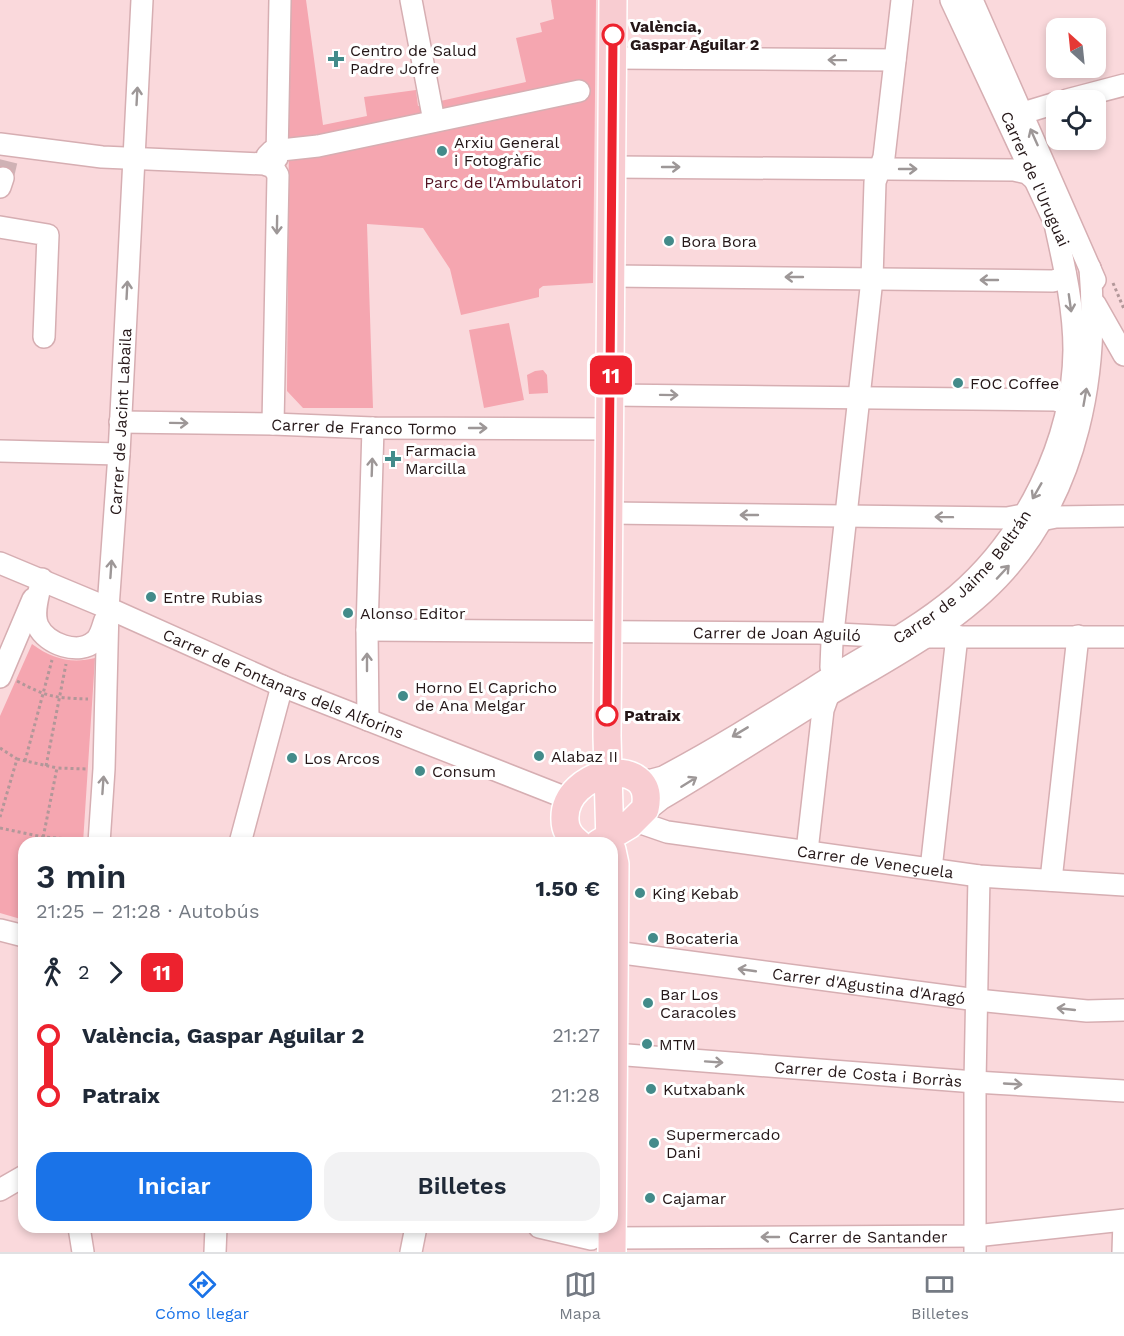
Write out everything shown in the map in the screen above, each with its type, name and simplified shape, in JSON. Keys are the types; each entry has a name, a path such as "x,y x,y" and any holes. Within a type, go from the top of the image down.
{"main road":[{"path":"603,837 609,774 607,749 613,0"},
{"path":"594,837 569,834 565,825 569,799 590,780 609,774 625,774 636,778 647,795 645,809 604,837"}],"street":[{"name":"Carrer de Jacint Labaila","path":"92,837 104,769 108,608 119,454 142,0"},
{"path":"273,424 278,175 273,160 280,0"},
{"path":"411,0 434,122"},
{"path":"838,673 834,671 830,663 872,279 875,182 884,157 902,0"},
{"name":"Carrer de l'Uruguai","path":"951,0 1064,240 1076,274 1124,357"},
{"name":"Carrer de l'Uruguai","path":"972,0 1124,350"},
{"path":"613,58 895,60"},
{"path":"1106,90 1124,86"},
{"path":"4,163 102,157 273,160 318,146 579,91"},
{"path":"1023,113 1046,107"},
{"path":"612,167 1014,170 1027,173 1034,179"},
{"name":"Carrer de Jaime Beltrán","path":"604,837 661,799 927,637 973,601 1005,571 1032,518 1042,482 1053,455 1072,380 1074,350 1072,318 1055,224"},
{"path":"0,227 48,236 44,337"},
{"name":"Carrer de Jaime Beltrán","path":"636,778 648,781 663,777 938,611 970,583 1032,518 1060,482 1075,443 1085,401 1093,334 1090,268"},
{"path":"611,276 1053,281 1063,278 1065,273"},
{"path":"1090,364 1095,357 1102,354 1114,353 1124,357"},
{"path":"610,395 1055,400 1067,406"},
{"name":"Carrer de Franco Tormo","path":"120,422 373,428 610,429"},
{"path":"368,720 367,630 373,428"},
{"path":"0,451 119,454"},
{"path":"610,513 1007,518 1124,516"},
{"name":"Carrer de Fontanars dels Alforins","path":"0,563 108,608 282,687 569,799"},
{"path":"42,579 37,609 38,627 50,640 59,644 81,648 95,642 100,635 108,608"},
{"path":"11,678 42,579"},
{"name":"Carrer de Joan Aguiló","path":"367,630 833,633 898,637 1124,637"},
{"path":"931,869 957,636"},
{"path":"1051,880 1078,636"},
{"path":"242,837 282,687"},
{"path":"807,851 823,710 828,696"},
{"name":"Carrer de Veneçuela","path":"605,837 638,822 667,832 979,876 1124,885"},
{"path":"975,1244 979,876"},
{"path":"0,930 18,934"},
{"name":"Carrer d'Agustina d'Aragó","path":"618,952 977,1000 1088,1011 1124,1010"},
{"name":"Carrer de Costa i Borràs","path":"618,1054 1124,1091"},
{"path":"0,1191 18,1180"},
{"path":"1123,1252 1124,1220"},
{"name":"Carrer de Santander","path":"564,1233 605,1243 975,1244 1124,1220"},
{"path":"80,1233 83,1252"},
{"path":"215,1252 216,1233"},
{"path":"411,1252 415,1233"}],"path":[{"path":"25,761 54,656"},
{"path":"46,766 67,659"},
{"path":"11,678 43,695 59,699 92,700"},
{"path":"0,748 17,759 25,761 57,768 91,770"},
{"path":"0,817 17,759"},
{"path":"0,828 43,837 57,768"}],"green space":[{"name":"Parc de l'Ambulatori","path":"288,0 306,0 323,125 367,116 364,97 416,90 418,106 526,82 516,38 542,32 540,23 554,19 551,0 596,0 593,283 543,286 539,289 539,297 461,315 450,269 423,228 367,224 373,408 303,408 287,391"},
{"path":"509,323 524,400 484,408 469,330"},
{"path":"543,370 547,375 548,393 529,394 527,375"},
{"path":"32,644 62,659 95,658 83,837 18,837 18,918 0,913 0,716"}],"tunnel":[{"path":"3,178 7,161"}],"bus line":[{"name":"11","path":"607,715 613,35"}],"place":[{"name":"València, Gaspar Aguilar 2","path":"613,35"},
{"name":"Centro de Salud Padre Jofre","path":"336,59"},
{"name":"Arxiu General i Fotogràfic","path":"442,151"},
{"name":"Bora Bora","path":"669,241"},
{"name":"FOC Coffee","path":"958,383"},
{"name":"Farmacia Marcilla","path":"393,459"},
{"name":"Entre Rubias","path":"151,597"},
{"name":"Alonso Editor","path":"348,613"},
{"name":"Horno El Capricho de Ana Melgar","path":"403,696"},
{"name":"Patraix","path":"607,715"},
{"name":"Alabaz II","path":"539,756"},
{"name":"Los Arcos","path":"292,758"},
{"name":"Consum","path":"420,771"},
{"name":"King Kebab","path":"640,893"},
{"name":"Bocateria","path":"653,938"},
{"name":"Bar Los Caracoles","path":"648,1003"},
{"name":"MTM","path":"647,1044"},
{"name":"Kutxabank","path":"651,1089"},
{"name":"Supermercado Dani","path":"654,1143"},
{"name":"Cajamar","path":"650,1198"}]}
